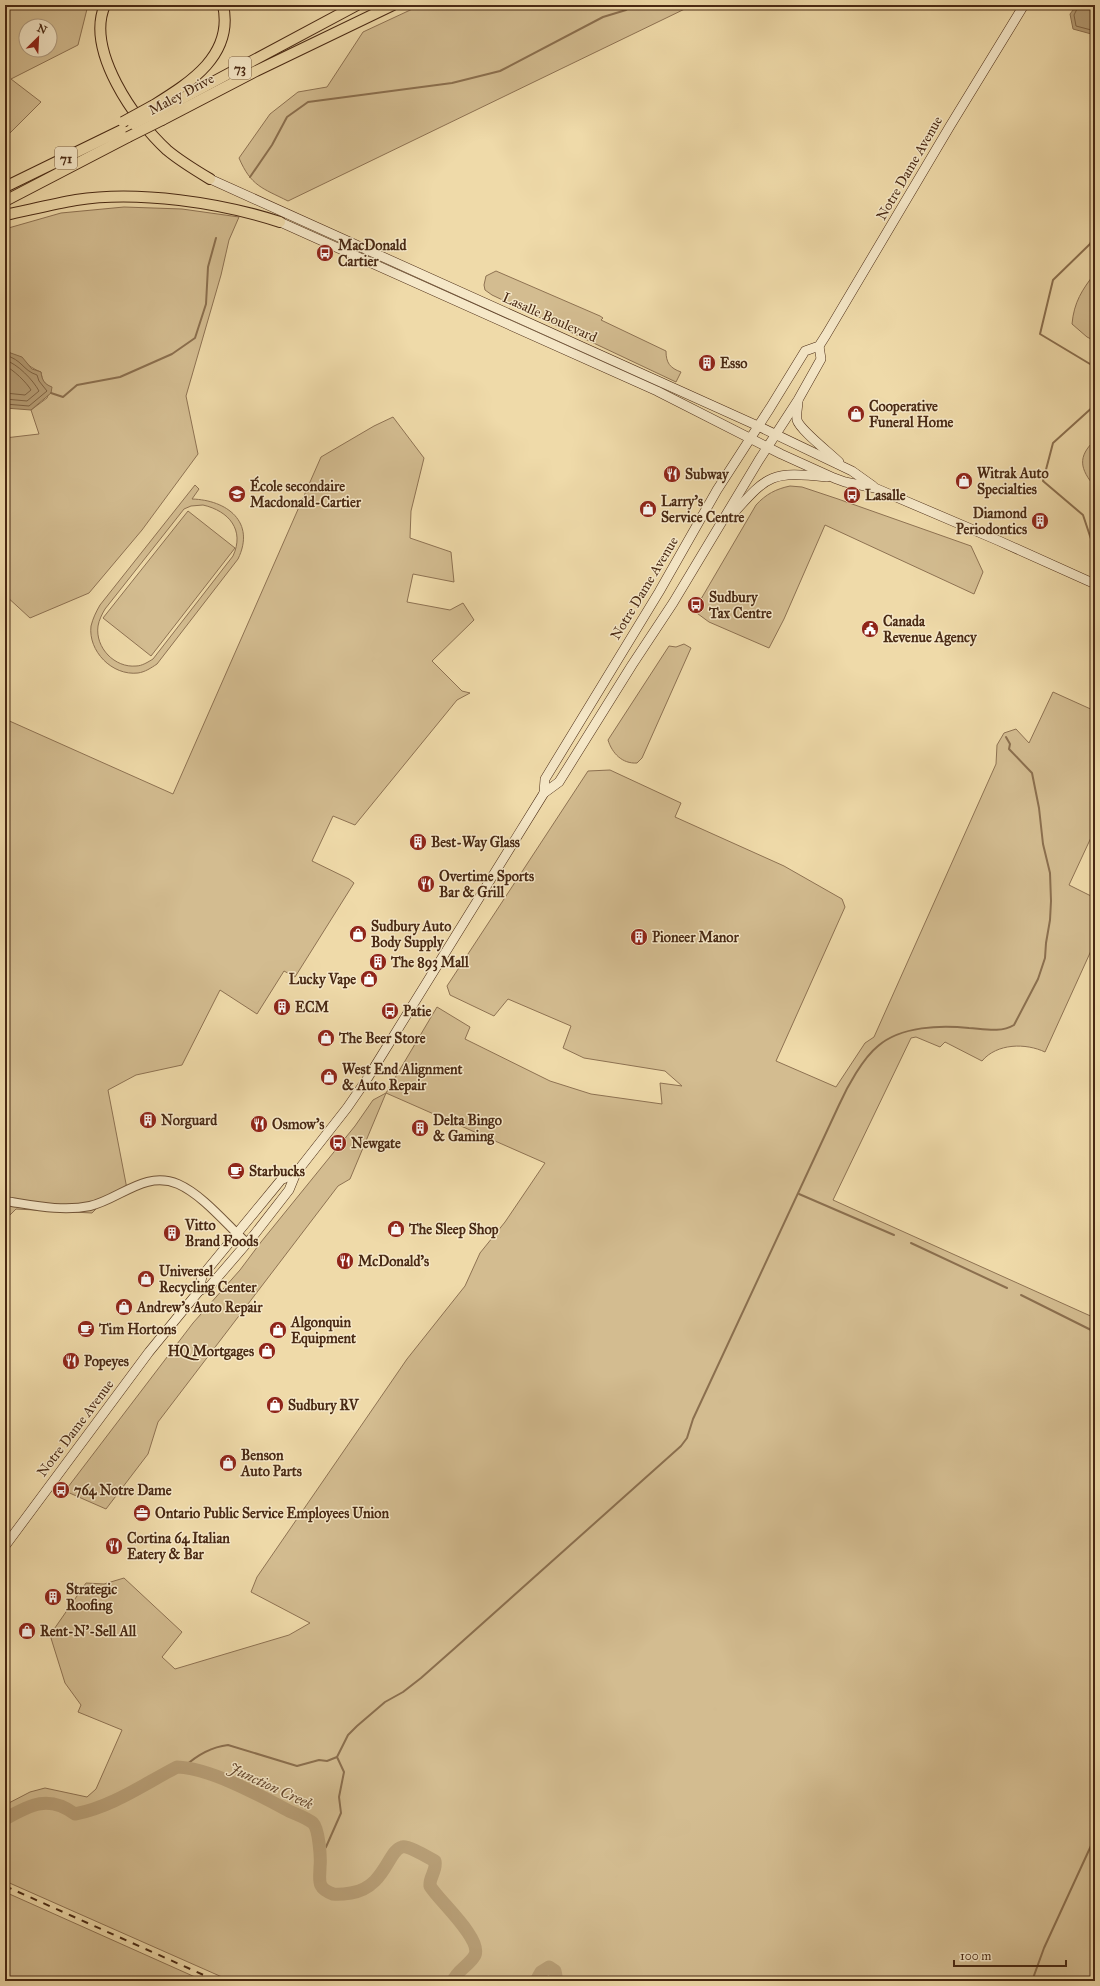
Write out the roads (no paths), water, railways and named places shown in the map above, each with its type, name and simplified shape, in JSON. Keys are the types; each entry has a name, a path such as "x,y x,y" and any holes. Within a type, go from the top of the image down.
{"highway":[{"path":"105,5 100,24 101,39 114,77 126,100 143,125 168,150 188,166 210,179"},
{"path":"126,129 157,112 191,81 212,59 222,36 225,21 223,5"},
{"name":"Maley Drive","path":"5,201 126,129 357,5"},
{"name":"Maley Drive","path":"157,112 256,71 393,5"},
{"name":"Maley Drive","path":"5,187 126,129"},
{"path":"5,215 77,200 114,197 180,200 257,214 280,222"}],"main road":[{"name":"Notre Dame Avenue","path":"198,1291 210,1286 247,1243 289,1190 296,1173 347,1108 367,1079 544,793 559,782 716,533 767,447 798,400 821,360 819,346 1024,5"},
{"name":"Lasalle Boulevard","path":"210,179 758,426 844,467 875,488 1095,584"},
{"name":"Lasalle Boulevard","path":"280,222 657,391 751,437 767,447 834,478 845,482 875,488"},
{"name":"Notre Dame Avenue","path":"544,793 545,779 659,592 716,490 805,351 819,346"},
{"path":"798,400 797,420 804,432 821,445 844,467"},
{"path":"716,533 760,485 774,476 792,474 834,478"},
{"name":"Notre Dame Avenue","path":"5,1546 149,1352 198,1291 202,1276 281,1180 296,1173"}],"street":[{"path":"5,1201 55,1207 91,1206 141,1183 163,1180 179,1184 194,1194 247,1243"}],"water":[{"path":"1077,5 1095,5 1095,35 1073,29 1070,14"},
{"path":"5,351 22,357 32,369 41,372 44,381 47,385 52,387 51,393 31,410 5,408"}],"waterway":[{"path":"250,177 272,145 287,117 308,102 452,83 500,71 603,17 626,10 633,5"},
{"path":"723,5 725,7 746,5"},
{"path":"1095,234 1090,244 1053,280 1040,334 1090,364 1095,363"},
{"path":"51,393 63,397 77,385 120,377 172,354 195,338 206,304 208,267 216,238"},
{"path":"1095,405 1053,443 1043,481 1083,515 1095,551"},
{"path":"319,1855 326,1847 341,1813 339,1797 344,1772 337,1757 348,1735 385,1702 403,1692 421,1678 681,1446 687,1438 693,1419 842,1098 856,1073 872,1051 887,1039 898,1034 922,1028 958,1027 998,1030 1014,1025 1038,979 1045,958 1051,901 1050,873 1043,844 1039,808 1032,773 1009,749 1010,744 1006,737"},
{"path":"799,1194 894,1235"},
{"path":"911,1243 1007,1288"},
{"path":"1021,1295 1095,1332"},
{"path":"184,1767 204,1753 228,1745 297,1766 319,1760 327,1761 337,1757"},
{"name":"Junction Creek","path":"5,1819 23,1809 48,1803 66,1808 75,1814 89,1811 115,1801 177,1767 204,1772 219,1777 249,1790 313,1823 317,1831 319,1844 320,1883 324,1889 333,1894 351,1893 362,1890 371,1884 378,1877 397,1850 402,1847 413,1850 435,1861 435,1868 430,1886 466,1929 475,1948 475,1955 473,1959 457,1974 453,1981"},
{"path":"1032,1981 1044,1948 1095,1837"},
{"name":"Junction Creek","path":"536,1981 541,1972 549,1967 555,1971 557,1981"}],"railway":[{"path":"5,1886 217,1981"}],"place":[{"name":"MacDonald Cartier","path":"325,253"},
{"name":"Esso","path":"707,363"},
{"name":"Cooperative Funeral Home","path":"856,414"},
{"name":"Subway","path":"672,474"},
{"name":"Witrak Auto Specialties","path":"964,481"},
{"name":"École secondaire Macdonald-Cartier","path":"237,494"},
{"name":"Lasalle","path":"852,495"},
{"name":"Larry's Service Centre","path":"648,509"},
{"name":"Diamond Periodontics","path":"1040,521"},
{"name":"Sudbury Tax Centre","path":"696,605"},
{"name":"Canada Revenue Agency","path":"870,629"},
{"name":"Best-Way Glass","path":"418,842"},
{"name":"Overtime Sports Bar & Grill","path":"426,884"},
{"name":"Sudbury Auto Body Supply","path":"358,934"},
{"name":"Pioneer Manor","path":"639,937"},
{"name":"The 893 Mall","path":"378,962"},
{"name":"Lucky Vape","path":"369,979"},
{"name":"ECM","path":"282,1007"},
{"name":"Patie","path":"390,1011"},
{"name":"The Beer Store","path":"326,1038"},
{"name":"West End Alignment & Auto Repair","path":"329,1077"},
{"name":"Norguard","path":"148,1120"},
{"name":"Osmow's","path":"259,1124"},
{"name":"Delta Bingo & Gaming","path":"420,1128"},
{"name":"Newgate","path":"338,1143"},
{"name":"Starbucks","path":"236,1171"},
{"name":"The Sleep Shop","path":"396,1229"},
{"name":"Vitto Brand Foods","path":"172,1233"},
{"name":"McDonald's","path":"345,1261"},
{"name":"Universel Recycling Center","path":"146,1279"},
{"name":"Andrew's Auto Repair","path":"124,1307"},
{"name":"Tim Hortons","path":"86,1329"},
{"name":"Algonquin Equipment","path":"278,1330"},
{"name":"HQ Mortgages","path":"267,1351"},
{"name":"Popeyes","path":"71,1361"},
{"name":"Sudbury RV","path":"275,1405"},
{"name":"Benson Auto Parts","path":"228,1463"},
{"name":"764 Notre Dame","path":"61,1490"},
{"name":"Ontario Public Service Employees Union","path":"142,1513"},
{"name":"Cortina 64 Italian Eatery & Bar","path":"114,1546"},
{"name":"Strategic Roofing","path":"53,1597"},
{"name":"Rent-N'-Sell All","path":"27,1631"}]}
